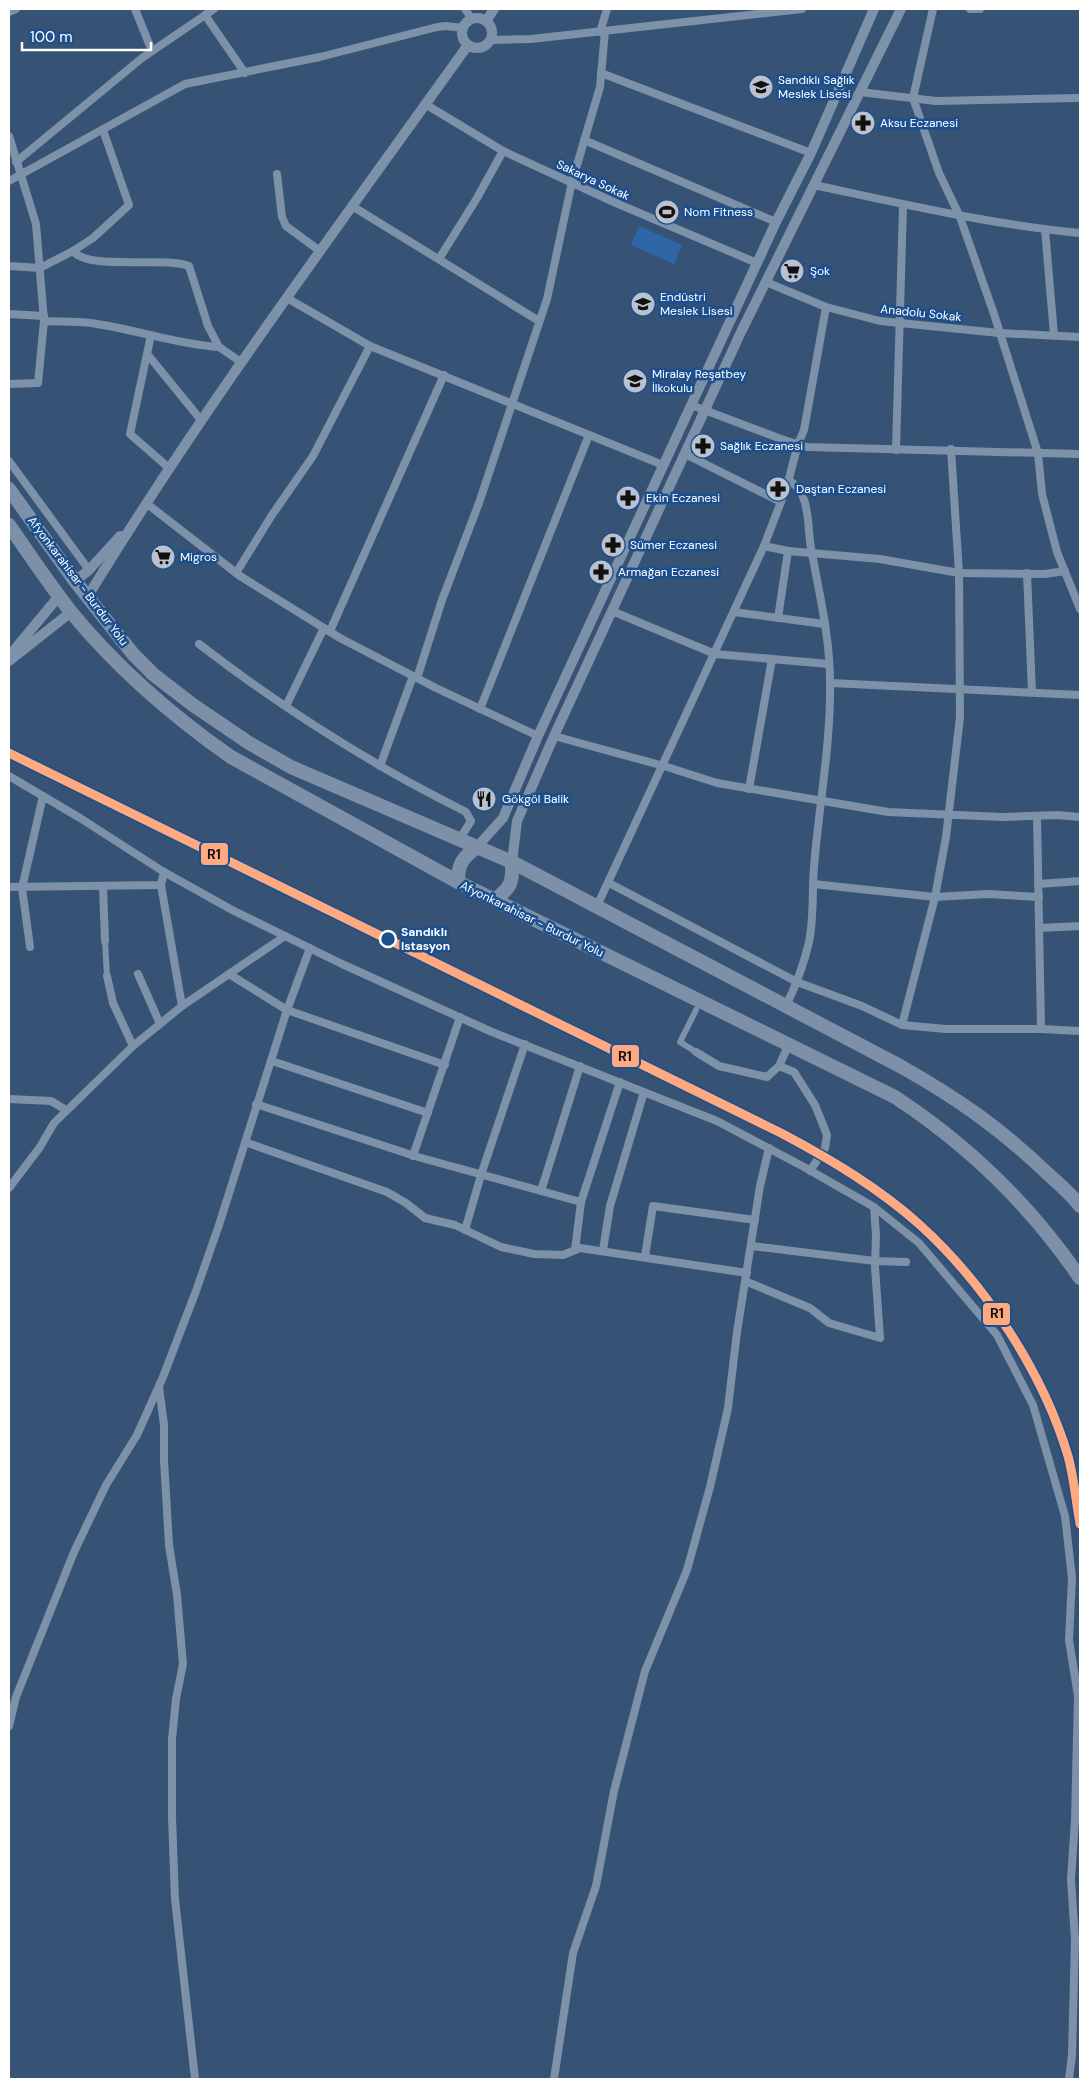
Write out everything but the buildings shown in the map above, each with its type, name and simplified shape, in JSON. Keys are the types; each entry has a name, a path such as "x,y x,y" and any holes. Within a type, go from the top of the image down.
{"highway":[{"name":"Afyonkarahisar - Burdur Yolu","path":"9,489 75,581 123,642 154,675 227,729 291,767 512,862 944,1090 985,1118 1019,1146 1080,1206"},
{"name":"Afyonkarahisar - Burdur Yolu","path":"9,526 71,612 98,642 147,692 230,757 458,882 788,1046 874,1086 919,1113 946,1133 1009,1190 1054,1241 1080,1278"},
{"path":"59,596 75,581"},
{"path":"71,612 88,596"},
{"path":"458,882 458,867 464,856 476,848"},
{"path":"495,900 507,891 513,880 512,862"}],"street":[{"path":"9,12 16,9"},
{"path":"135,9 152,51"},
{"path":"16,162 152,51 214,9"},
{"path":"465,9 472,19 486,21"},
{"path":"486,21 494,9"},
{"path":"380,766 415,677 478,503 547,299 572,182 600,87 603,32 607,9"},
{"path":"490,40 531,39 603,32 732,13 802,9"},
{"path":"476,848 503,818 538,736 691,405 776,222 811,153 874,9"},
{"path":"512,862 518,821 554,736 766,282 900,9"},
{"path":"933,9 913,98 940,173 960,217 999,333 1038,453 1042,494 1057,552 1080,609"},
{"path":"970,9 980,9"},
{"path":"205,15 245,72"},
{"path":"472,19 463,28 463,38 468,45 478,48 487,44 490,40 491,30 486,21"},
{"path":"9,181 185,84 320,57 438,27 463,28"},
{"path":"88,596 136,518 241,362 468,45"},
{"path":"601,73 811,153"},
{"path":"860,92 936,101 1080,98"},
{"name":"Sakarya Sokak","path":"426,104 503,151 701,241 757,263"},
{"path":"9,266 40,268 93,238 129,205 103,130"},
{"path":"9,136 36,224 44,318 41,369 38,383 9,384"},
{"path":"584,140 776,222"},
{"path":"439,259 477,198 503,151"},
{"path":"277,174 282,216 286,226 320,251"},
{"path":"814,185 960,217 1045,230 1080,233"},
{"path":"896,450 904,205"},
{"path":"352,206 539,321"},
{"path":"1045,230 1054,335"},
{"path":"73,251 80,258 189,266 208,326 219,347 241,362"},
{"name":"Anadolu Sokak","path":"766,282 826,307 880,321 999,333 1080,337"},
{"path":"287,298 370,346 664,465"},
{"path":"598,906 764,546 781,502 804,430 826,307"},
{"path":"9,314 90,323 197,345 219,347"},
{"path":"151,335 130,434 169,468"},
{"path":"236,573 272,514 313,456 370,346"},
{"path":"148,355 202,420"},
{"path":"286,706 327,629 444,375"},
{"path":"691,405 807,447 896,450 951,449 1080,454"},
{"path":"480,709 589,435"},
{"path":"902,1025 935,897 949,814 960,717 959,573 951,449"},
{"path":"685,454 781,502"},
{"path":"9,462 88,570"},
{"path":"786,1006 797,982 809,940 822,801 830,683 824,624 803,494 797,484 788,480"},
{"path":"146,503 236,573 327,629 415,677 538,736"},
{"path":"75,581 88,570 136,518"},
{"path":"764,546 812,554 880,559 959,573 1065,571"},
{"path":"778,618 788,551"},
{"path":"1027,573 1032,692"},
{"path":"9,656 59,596"},
{"path":"612,611 715,654 829,664"},
{"path":"9,662 71,612"},
{"path":"734,612 824,624"},
{"path":"199,644 251,684 380,766 466,812 471,821 459,840"},
{"path":"749,789 772,659"},
{"path":"830,683 1080,695"},
{"path":"554,736 664,766 717,783 888,812 1002,817 1080,816"},
{"path":"9,776 164,872 234,911 460,1017 717,1121 810,1170 874,1207 919,1243 997,1335 1032,1405 1065,1516 1072,1578 1070,1640 1078,1696 1075,1820 1071,1879 1076,1940 1072,2055 1069,2079"},
{"path":"30,947 22,888 43,796"},
{"path":"1037,816 1041,1029"},
{"path":"164,872 161,885 182,1006"},
{"path":"1038,884 1080,881"},
{"path":"609,883 797,982 862,1006 902,1025 946,1029 1080,1031"},
{"path":"813,884 935,897 988,894 1038,897"},
{"path":"9,888 161,885"},
{"path":"103,887 107,976 113,1003 133,1046"},
{"path":"1039,928 1080,926"},
{"path":"9,1188 40,1147 54,1123 133,1046 182,1006 285,936"},
{"path":"9,1726 16,1697 74,1552 106,1484 137,1435 196,1291 219,1225 287,1010 310,948"},
{"path":"138,974 160,1024"},
{"path":"229,974 287,1010 445,1065"},
{"path":"696,1010 680,1042 719,1066 767,1078 779,1066 788,1046"},
{"path":"413,1156 460,1017"},
{"path":"465,1230 481,1175 525,1044"},
{"path":"272,1061 428,1112"},
{"path":"541,1191 580,1066"},
{"path":"779,1066 794,1072 815,1105 826,1135 825,1148 810,1170"},
{"path":"575,1250 581,1202 620,1082"},
{"path":"603,1250 610,1206 644,1092"},
{"path":"9,1099 51,1101 66,1110"},
{"path":"256,1104 413,1156 581,1202"},
{"path":"245,1142 387,1192 406,1203 425,1218 456,1225 501,1247 534,1254 563,1255 580,1248 603,1250 698,1266 746,1277 810,1308 829,1323 880,1338 874,1207"},
{"path":"554,2079 573,1953 596,1886 614,1791 645,1671 687,1570 710,1487 728,1408 754,1220 769,1148"},
{"path":"645,1256 653,1206 754,1220"},
{"path":"751,1246 875,1261 906,1262"},
{"path":"159,1385 164,1425 169,1545 178,1595 183,1664 176,1699 172,1739 175,1899 195,2079"}],"shaded area":[{"path":"639,226 682,245 674,264 631,245"}],"transit line":[{"name":"R1","path":"9,753 781,1133 818,1153 871,1186 904,1211 944,1248 989,1302 1009,1331 1027,1362 1057,1424 1068,1456 1080,1524"}],"place":[{"name":"Sandıklı Sağlık Meslek Lisesi","path":"761,87"},
{"name":"Aksu Eczanesi","path":"863,123"},
{"name":"Nom Fitness","path":"667,212"},
{"name":"Şok","path":"792,271"},
{"name":"Endüstri Meslek Lisesi","path":"643,304"},
{"name":"Miralay Reşatbey İlkokulu","path":"635,381"},
{"name":"Sağlık Eczanesi","path":"703,446"},
{"name":"Daştan Eczanesi","path":"778,489"},
{"name":"Ekin Eczanesi","path":"628,498"},
{"name":"Sümer Eczanesi","path":"613,545"},
{"name":"Migros","path":"163,557"},
{"name":"Armağan Eczanesi","path":"601,572"},
{"name":"Gökgöl Balik","path":"484,799"},
{"name":"Sandıklı Istasyon","path":"388,939"}]}
